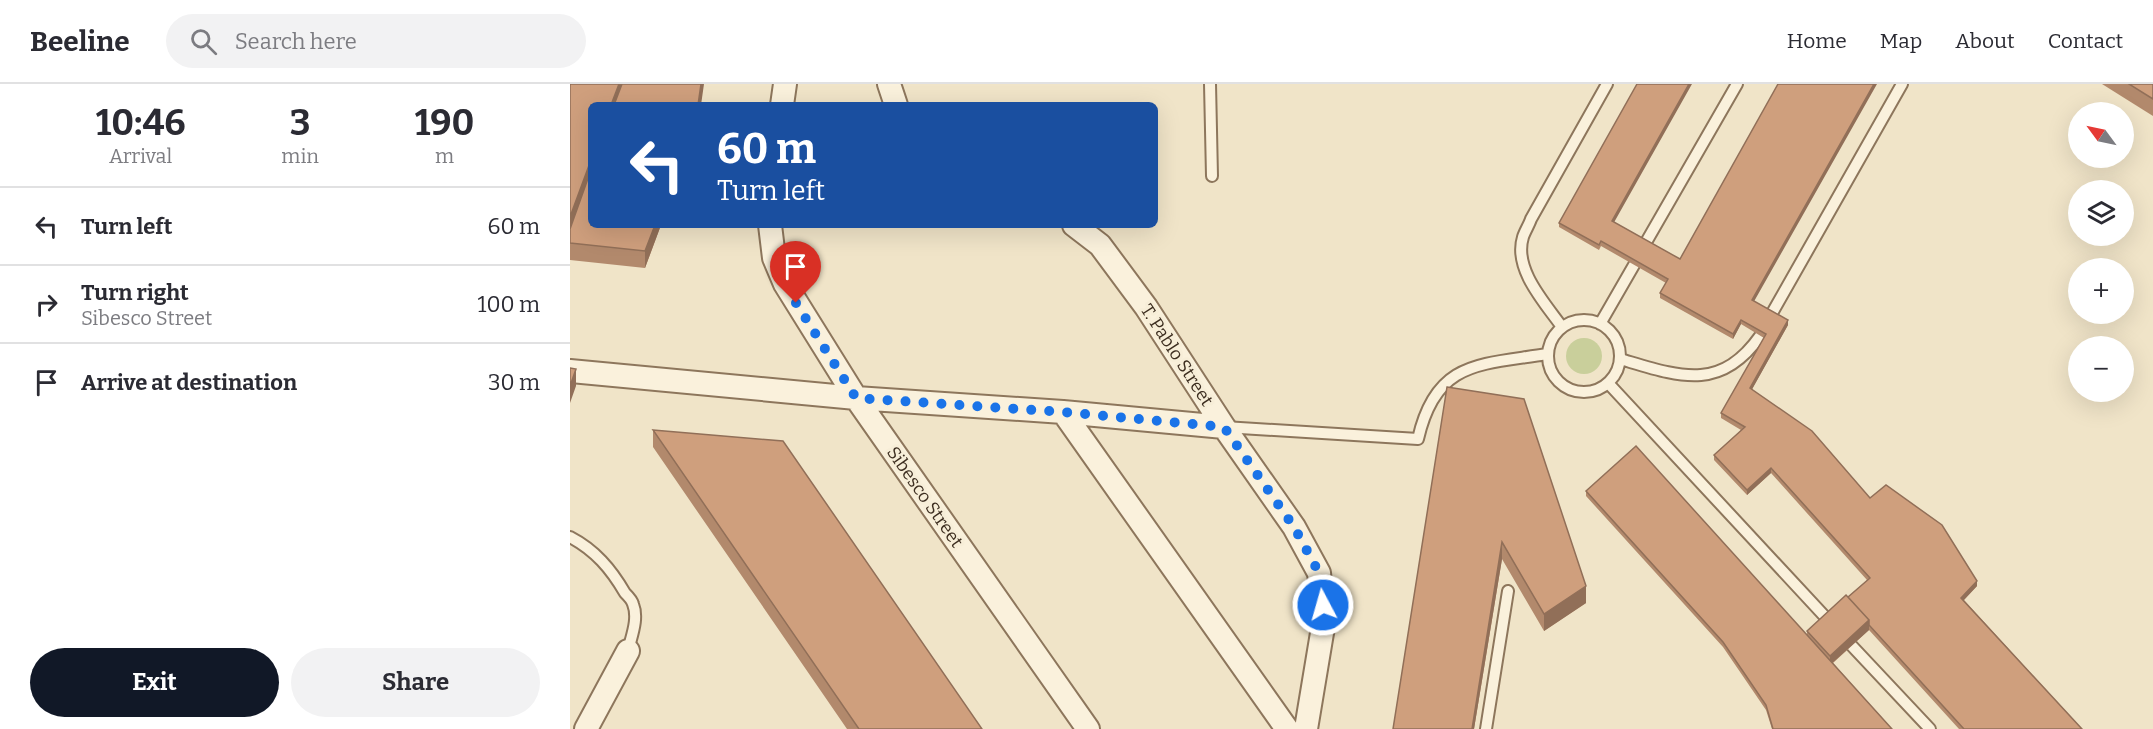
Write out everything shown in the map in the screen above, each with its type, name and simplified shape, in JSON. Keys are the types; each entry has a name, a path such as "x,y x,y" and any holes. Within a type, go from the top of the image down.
{"street":[{"path":"782,102 785,84"},
{"path":"889,84 895,102"},
{"name":"Sibesco Street","path":"770,228 774,258 785,284 856,398 1088,729"},
{"name":"T. Pablo Street","path":"1078,228 1100,245 1146,307 1224,427 1294,527 1319,573 1324,621 1306,729"},
{"path":"570,371 856,398 1063,412 1224,427"},
{"path":"1063,412 1287,729"},
{"path":"586,729 628,651"}],"lane":[{"path":"1210,84 1212,176"},
{"path":"1562,327 1529,278 1522,260 1522,239 1607,84"},
{"path":"1645,244 1737,84"},
{"path":"1772,315 1902,84"},
{"path":"1600,324 1634,265"},
{"path":"1587,320 1600,324 1609,329 1620,348 1616,373 1598,390 1573,391 1562,386 1554,377 1549,366 1547,354 1550,344 1562,327 1574,321 1587,320"},
{"path":"1620,359 1668,373 1713,374 1733,365 1748,353 1760,336"},
{"path":"1224,427 1418,439 1434,394 1448,380 1469,369 1547,354"},
{"path":"1608,383 1829,621"},
{"path":"570,537 586,545 597,555 617,579 634,605 635,620 628,651"},
{"path":"1486,729 1508,591"},
{"path":"1852,646 1930,729"}],"green space":[{"path":"1584,338 1596,344 1602,356 1596,368 1584,374 1572,368 1566,356 1572,344"}],"building":[{"path":"570,84 619,84 612,102 588,102 588,168 570,217"},
{"path":"622,84 701,84 698,102 615,102"},
{"path":"1637,84 1689,84 1612,221 1680,259 1778,84 1874,84 1752,300 1788,320 1750,388 1812,431 1870,498 1886,485 1942,525 1977,581 1961,598 2082,729 1964,729 1869,625 1869,620 1848,597 1870,578 1771,468 1747,490 1714,455 1745,427 1721,413 1766,334 1741,320 1733,334 1660,293 1668,279 1601,241 1599,245 1559,223"},
{"path":"2129,84 2153,84 2153,99"},
{"path":"588,178 588,228 654,228 645,251 570,243 570,229"},
{"path":"570,368 576,369 570,386"},
{"path":"1447,387 1524,399 1586,586 1544,614 1502,542 1472,729 1393,729"},
{"path":"653,430 783,441 982,729 859,729"},
{"path":"1636,446 1892,729 1773,729 1766,705 1723,642 1586,491"},
{"path":"1846,595 1869,620 1830,656 1807,631"}],"route":[{"path":"796,303 856,398 1063,412 1224,427 1294,527 1319,573 1323,605"}]}
